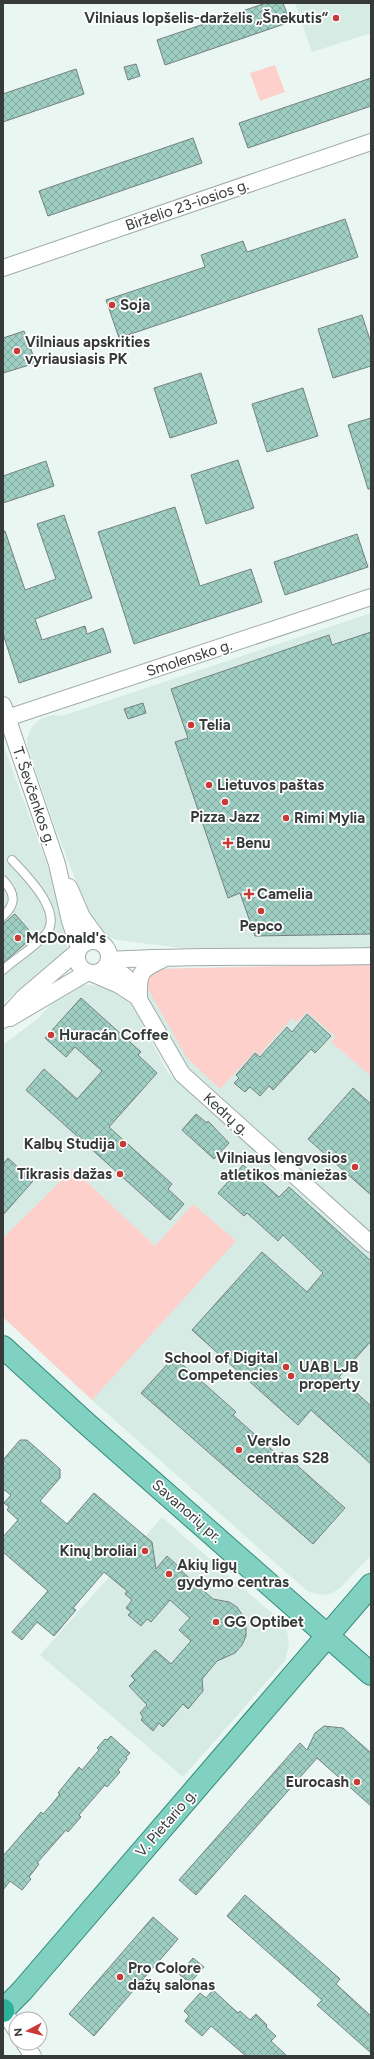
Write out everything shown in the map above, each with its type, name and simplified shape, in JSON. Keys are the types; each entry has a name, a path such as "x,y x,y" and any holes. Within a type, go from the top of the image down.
{"main road":[{"name":"Savanorių pr.","path":"3,1347 104,1439 371,1674"},
{"name":"V. Pietario g.","path":"3,2010 32,1979 371,1585"}],"street":[{"name":"Birželio 23-iosios g.","path":"3,268 371,142"},
{"name":"Smolensko g.","path":"5,712 371,597"},
{"name":"T. Ševčenkos g.","path":"5,712 57,864 70,921 79,949"},
{"name":"T. Ševčenkos g.","path":"57,864 82,917 106,953"},
{"path":"3,1021 24,997 88,941 94,940 106,953 215,958 371,956"},
{"path":"79,949 77,958 79,965 90,973"},
{"path":"3,1021 90,973 102,971 106,953"},
{"name":"Kedrų g.","path":"106,953 126,977 182,1074 371,1244"},
{"name":"Kedrų g.","path":"139,998 138,980 143,970 170,956"},
{"name":"Kedrų g.","path":"90,973 120,985 139,998"}],"lane":[{"path":"3,970 46,933 50,922 50,916 44,899 36,885 12,860"},
{"path":"3,880 14,895 14,902 3,916"}],"shaded area":[{"name":"Vilniaus lopšelis-darželis „Šnekutis“","path":"295,3 371,3 371,33 312,52"},
{"path":"275,65 285,92 260,101 250,73"},
{"path":"371,613 371,949 189,949 118,940 102,935 88,912 55,827 27,745 27,738 32,727 42,718 53,715 62,716"},
{"path":"3,744 63,909 68,929 67,949 62,957 3,1003"},
{"path":"371,964 371,1233 188,1067 180,1057 145,993 143,981 154,969"},
{"path":"371,964 371,1076 331,1042 336,1037 307,1012 297,1022 292,1018 259,1055 255,1051 220,1089 187,1058 149,991 147,979 154,969"},
{"path":"80,984 99,986 117,991 133,1006 168,1073 371,1254 371,1555 340,1588 332,1593 322,1595 307,1591 92,1400 3,1317 3,1045 36,1020 65,991"},
{"path":"73,1169 155,1246 193,1204 236,1241 92,1400 3,1317 3,1238"},
{"path":"162,1517 274,1615 287,1631 289,1645 285,1661 183,1777 40,1655"}],"building":[{"path":"266,3 283,3 290,22 165,65 157,40"},
{"path":"136,64 140,76 128,80 124,67"},
{"path":"76,69 84,94 3,122 3,94"},
{"path":"371,78 371,106 248,148 239,123"},
{"path":"193,138 202,163 48,216 39,191"},
{"path":"345,219 358,257 119,338 106,300 205,267 201,255 243,241 247,252"},
{"path":"362,315 371,343 371,366 333,378 318,329"},
{"name":"Vilniaus apskrities vyriausiasis PK","path":"24,331 36,363 3,373 3,338"},
{"path":"201,373 217,423 170,438 154,388"},
{"path":"303,388 318,436 267,452 252,404"},
{"path":"371,418 371,489 368,489 348,425"},
{"path":"238,460 254,508 206,524 191,475"},
{"path":"46,461 54,486 3,503 3,476"},
{"path":"175,507 200,586 251,569 262,602 134,644 98,532"},
{"path":"64,515 92,598 35,619 42,640 85,626 87,634 103,628 111,652 19,683 3,634 3,531 5,531 25,590 56,579 37,524"},
{"path":"357,534 368,567 285,595 274,562"},
{"name":"Rimi Mylia","path":"371,632 371,934 255,936 240,893 228,898 175,742 188,738 171,689 329,635 332,645"},
{"path":"143,703 146,713 128,719 124,709"},
{"name":"McDonald's","path":"15,914 34,936 3,963 3,924"},
{"path":"81,998 141,1052 138,1055 157,1073 109,1127 172,1184 168,1189 184,1204 170,1220 26,1090 44,1069 77,1099 102,1071 75,1047 66,1057 45,1038"},
{"path":"307,1014 331,1036 315,1053 311,1049 273,1090 269,1086 260,1096 250,1087 245,1092 234,1083 239,1078 236,1075 255,1053 260,1057 287,1027 292,1032"},
{"name":"Vilniaus lengvosios atletikos maniežas","path":"353,1088 371,1104 371,1195 308,1139"},
{"path":"196,1114 207,1123 208,1121 229,1143 214,1159 182,1130"},
{"path":"8,1158 33,1181 3,1215 3,1164"},
{"path":"243,1165 279,1197 289,1187 371,1261 371,1341 339,1377 371,1406 371,1464 311,1410 298,1425 192,1330 262,1252 307,1292 323,1273 283,1235 278,1241 247,1213 244,1216 218,1193"},
{"name":"Verslo centras S28","path":"174,1357 236,1412 233,1415 279,1456 282,1452 345,1508 313,1544 141,1393"},
{"path":"20,1440 27,1440 60,1469 60,1478 40,1501 67,1524 94,1493 152,1542 156,1569 167,1556 179,1567 178,1568 213,1599 229,1602 237,1607 243,1616 246,1626 246,1636 242,1645 235,1653 217,1661 202,1679 203,1691 188,1709 183,1704 163,1727 159,1723 153,1731 141,1720 143,1717 140,1713 147,1705 129,1686 135,1680 131,1676 155,1650 171,1664 191,1641 179,1630 190,1618 170,1600 151,1622 147,1619 141,1626 128,1615 131,1612 126,1608 132,1600 125,1594 127,1591 104,1572 73,1608 76,1610 54,1636 37,1622 22,1640 12,1632 48,1591 3,1552 3,1537 18,1520 7,1510 9,1507 4,1503 11,1495 3,1489 3,1460"},
{"path":"324,1726 343,1728 371,1753 371,1806 317,1758 196,1895 179,1880 300,1743 307,1750 315,1733"},
{"path":"111,1736 130,1753 118,1770 120,1772 107,1787 105,1785 79,1815 81,1817 68,1832 66,1830 37,1863 39,1864 29,1877 31,1879 22,1890 10,1881 3,1890 3,1856 41,1812 43,1814 52,1804 60,1794 58,1793 79,1767 82,1770 99,1750 97,1748 105,1739 107,1740"},
{"path":"245,1895 340,1979 336,1984 371,2016 371,2053 317,2005 322,2000 227,1916"},
{"path":"153,1917 178,1939 94,2036 69,2014"},
{"path":"193,1958 204,1967 190,1983 179,1974"},
{"path":"213,1990 238,2013 240,2011 250,2020 256,2014 267,2025 266,2027 276,2036 271,2041 287,2056 246,2056 211,2026 202,2036 185,2021 189,2016 184,2011 200,1993 206,1998"}],"place":[{"name":"Vilniaus lopšelis-darželis „Šnekutis“","path":"336,18"},
{"name":"Soja","path":"112,305"},
{"name":"Vilniaus apskrities vyriausiasis PK","path":"17,351"},
{"name":"Telia","path":"191,725"},
{"name":"Lietuvos paštas","path":"209,785"},
{"name":"Pizza Jazz","path":"225,802"},
{"name":"Rimi Mylia","path":"286,818"},
{"name":"Benu","path":"228,843"},
{"name":"Camelia","path":"249,894"},
{"name":"Pepco","path":"261,911"},
{"name":"McDonald's","path":"18,938"},
{"name":"Huracán Coffee","path":"51,1035"},
{"name":"Kalbų Studija","path":"123,1144"},
{"name":"Vilniaus lengvosios atletikos maniežas","path":"355,1167"},
{"name":"Tikrasis dažas","path":"120,1174"},
{"name":"School of Digital Competencies","path":"286,1367"},
{"name":"UAB LJB property","path":"291,1376"},
{"name":"Verslo centras S28","path":"239,1450"},
{"name":"Kinų broliai","path":"145,1551"},
{"name":"Akių ligų gydymo centras","path":"169,1574"},
{"name":"GG Optibet","path":"216,1622"},
{"name":"Eurocash","path":"357,1782"},
{"name":"Pro Colore dažų salonas","path":"120,1977"}]}
